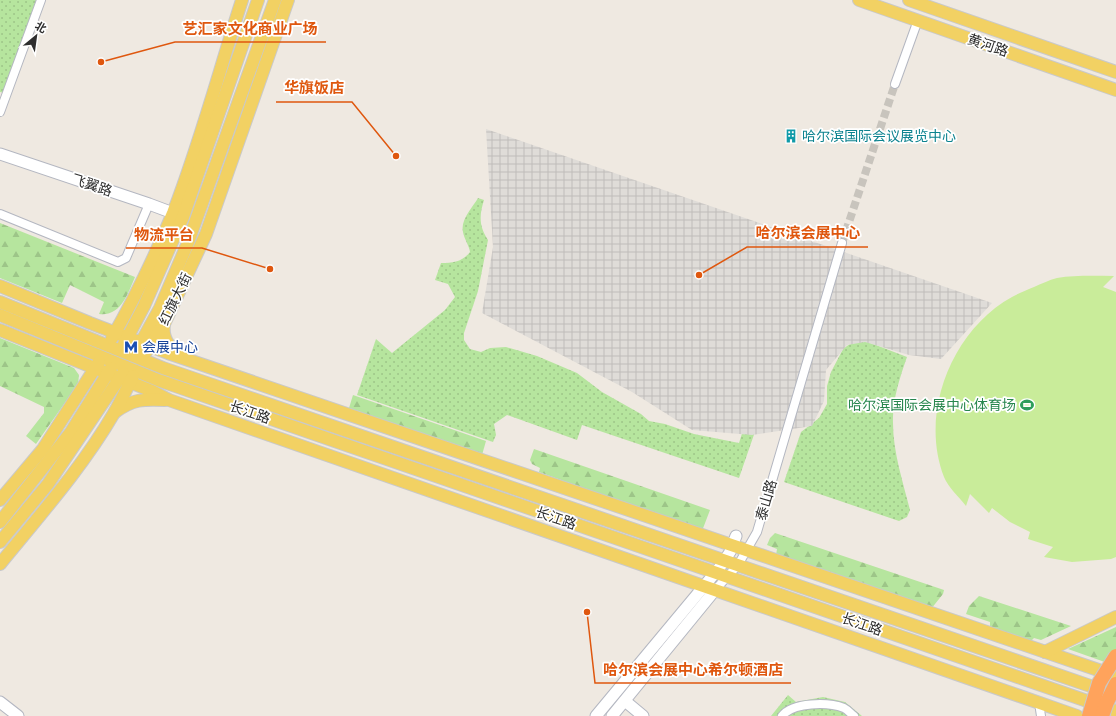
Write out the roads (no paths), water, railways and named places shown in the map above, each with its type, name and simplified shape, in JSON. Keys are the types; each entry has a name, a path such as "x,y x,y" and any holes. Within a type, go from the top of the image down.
{"highway":[{"path":"1089,716 1099,683 1116,656"},
{"path":"1102,716 1116,684"}],"main road":[{"name":"红旗大街","path":"0,500 43,449 95,369 178,215 186,177 242,0"},
{"name":"红旗大街","path":"0,522 71,432 115,362 155,283 178,215 258,0"},
{"name":"红旗大街","path":"0,542 48,484 125,380 146,344 186,245 275,0"},
{"name":"红旗大街","path":"146,344 164,324 206,234 288,0"},
{"name":"黄河路","path":"859,0 1116,90"},
{"name":"黄河路","path":"909,0 924,2 1116,72"},
{"name":"飞翼路","path":"0,154 178,215"},
{"path":"0,286 115,333 191,360 734,540 748,550 1116,676"},
{"name":"长江路","path":"0,302 138,358 1116,695"},
{"path":"90,323 107,323 120,317 128,309"},
{"name":"长江路","path":"0,315 158,380 1116,711"},
{"path":"164,324 163,333 169,346 191,360"},
{"path":"0,330 125,380 169,400 1039,703 1057,712 1077,716"},
{"path":"65,356 81,368 84,376 83,388"},
{"name":"红旗大街","path":"0,564 60,491 114,413 125,380"},
{"path":"114,413 126,404 137,400 169,400"},
{"name":"泰山路","path":"612,716 625,701 710,588 715,573 724,560 734,540"},
{"name":"泰山路","path":"596,716 710,588"},
{"path":"1045,652 1116,618"},
{"path":"625,701 643,716"},
{"path":"0,702 18,716"},
{"path":"0,711 6,716"}],"street":[{"path":"0,112 2,98 41,0"},
{"path":"895,84 918,20"},
{"path":"0,214 118,262 126,258 149,204"},
{"name":"泰山路","path":"710,588 727,577 738,565 757,532 842,243"},
{"path":"782,716 787,710 792,708 821,703 845,708 854,716"},
{"path":"1039,703 1040,716"}],"tunnel":[{"path":"842,243 895,84"}],"place":[{"name":"艺汇家文化商业广场","path":"101,62"},
{"name":"哈尔滨国际会议展览中心","path":"791,136"},
{"name":"华旗饭店","path":"396,156"},
{"name":"物流平台","path":"270,269"},
{"name":"哈尔滨会展中心","path":"699,275"},
{"name":"会展中心","path":"131,347"},
{"name":"哈尔滨国际会展中心体育场","path":"1027,405"},
{"name":"哈尔滨会展中心希尔顿酒店","path":"587,612"}]}
